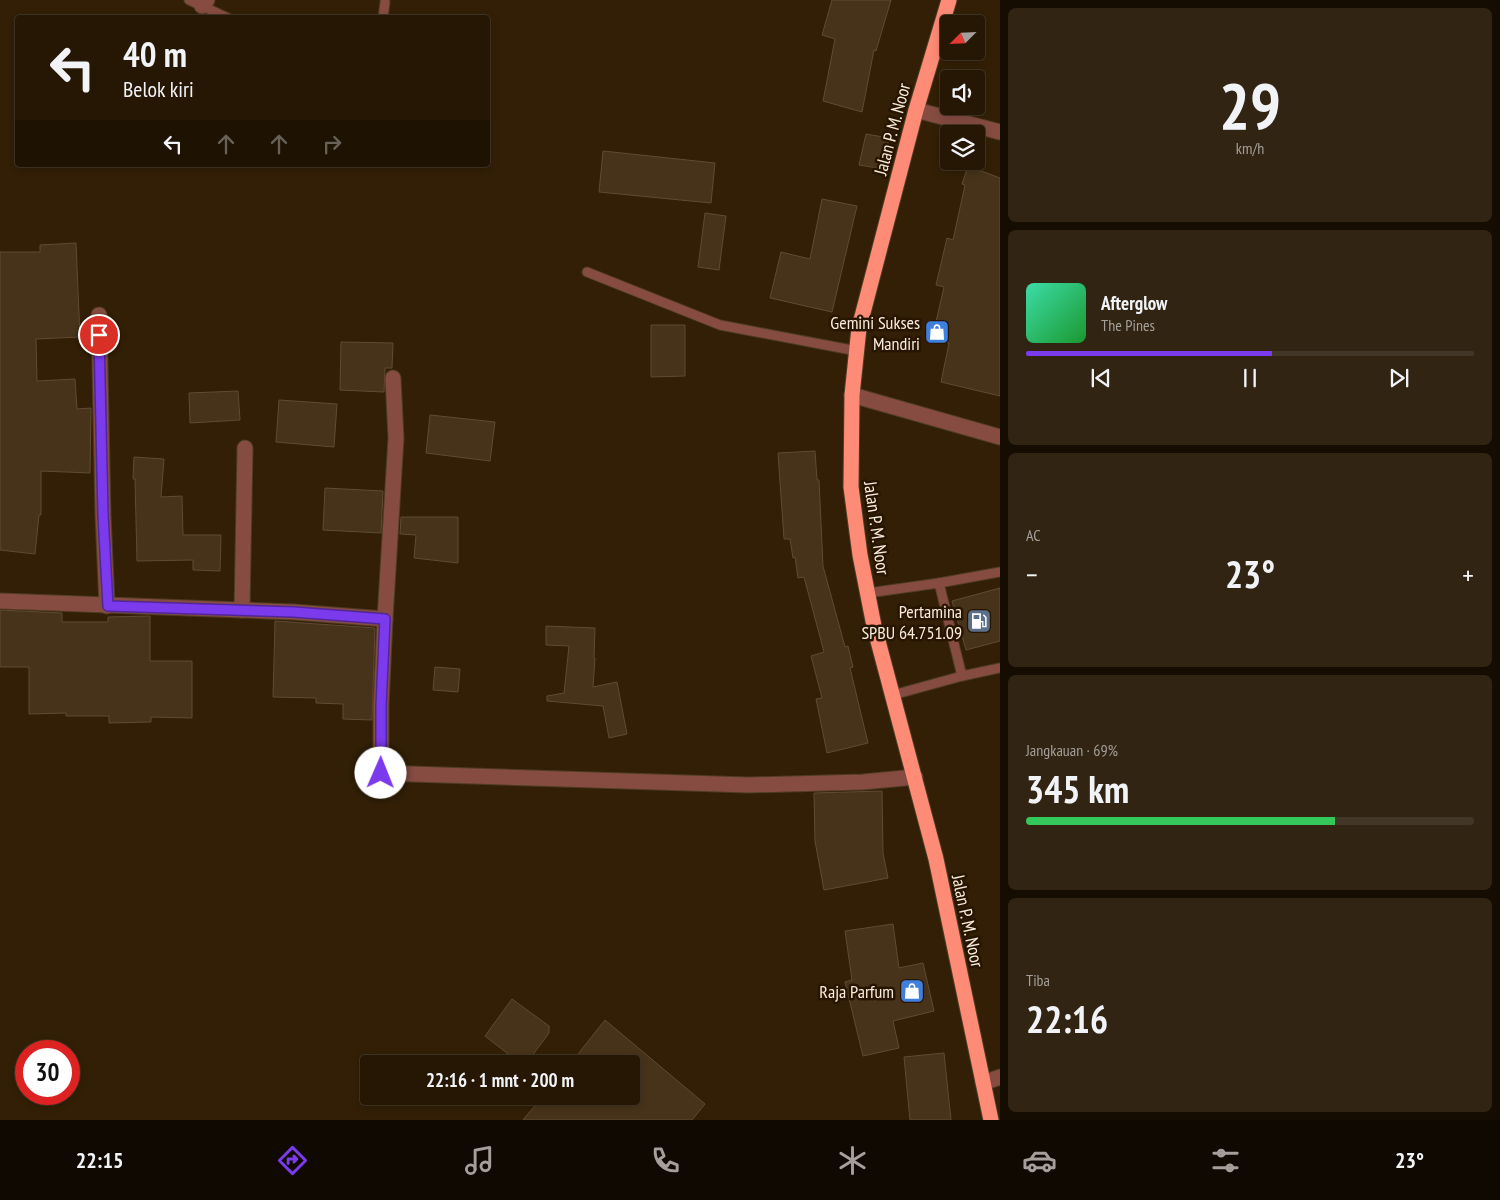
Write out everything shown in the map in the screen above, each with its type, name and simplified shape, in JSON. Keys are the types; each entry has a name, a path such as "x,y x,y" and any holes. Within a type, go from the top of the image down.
{"highway":[{"name":"Jalan P. M. Noor","path":"949,0 916,110 859,328 852,395 851,487 860,555 874,626 936,859 991,1120"}],"street":[{"path":"916,110 1000,132"},
{"path":"99,315 103,515 108,606"},
{"path":"393,378 396,438 381,706 381,773 749,785 863,782 915,778"},
{"path":"852,395 1000,438"},
{"path":"242,610 245,448"},
{"path":"0,601 242,610 385,619"},
{"path":"983,1083 1000,1078"}],"lane":[{"path":"199,2 223,15"},
{"path":"383,15 385,2"},
{"path":"587,272 720,325 857,351"},
{"path":"868,593 1000,572"},
{"path":"939,582 962,676"},
{"path":"893,695 962,676 1000,668"}],"building":[{"path":"832,0 891,0 876,51 874,50 862,112 823,101 835,39 822,35"},
{"path":"866,134 889,138 884,169 859,165"},
{"path":"603,151 715,163 711,203 599,192"},
{"path":"967,170 979,170 1000,178 1000,396 941,382 949,343 932,339 944,287 936,285 947,238 953,240 965,185 962,184"},
{"path":"822,199 857,206 832,312 770,298 781,252 810,259"},
{"path":"705,213 726,216 719,270 698,267"},
{"path":"76,243 80,337 36,339 37,381 75,379 77,409 91,408 90,473 41,471 41,515 39,515 35,554 0,550 0,252 40,252 40,245"},
{"path":"651,325 685,325 685,376 651,377"},
{"path":"341,342 393,343 392,368 385,368 384,392 340,390"},
{"path":"238,391 240,420 190,423 189,393"},
{"path":"279,400 337,404 334,447 276,442"},
{"path":"430,415 495,422 490,461 426,453"},
{"path":"815,451 817,480 819,480 823,566 845,647 848,646 853,667 850,668 868,743 827,753 816,699 822,698 811,656 824,652 804,577 798,578 790,539 784,539 778,453"},
{"path":"134,457 164,459 161,497 182,496 183,535 221,535 220,571 193,570 193,560 137,561 135,479 133,479"},
{"path":"325,488 383,491 381,533 323,530"},
{"path":"401,517 458,517 458,563 414,558 416,535 400,534"},
{"name":"Pertamina SPBU 64.751.09","path":"1000,588 1000,641 966,650 952,601"},
{"path":"0,610 62,613 62,622 108,622 108,617 150,616 150,661 192,661 192,718 151,717 151,722 109,723 109,716 66,716 66,713 29,714 29,667 0,667"},
{"path":"275,621 375,628 372,720 343,719 343,704 316,703 316,698 273,697"},
{"path":"546,626 595,628 593,687 617,682 627,734 609,738 603,706 547,701 547,696 564,693 569,646 546,645"},
{"path":"435,667 460,669 458,692 433,690"},
{"path":"882,791 883,853 888,878 824,890 815,841 814,793"},
{"path":"893,924 899,968 923,963 934,1011 893,1021 899,1048 863,1056 845,982 852,980 845,931"},
{"path":"512,999 549,1026 549,1033 533,1055 509,1055 485,1036"},
{"path":"605,1020 705,1104 692,1120 523,1120 536,1105 640,1105 640,1055 577,1055"},
{"path":"944,1053 951,1120 910,1120 904,1057"}],"place":[{"name":"Gemini Sukses Mandiri","path":"937,332"},
{"name":"Pertamina SPBU 64.751.09","path":"979,621"},
{"name":"Raja Parfum","path":"912,991"}],"route":[{"path":"99,335 103,515 108,606 294,612 385,619 381,706 381,773"}]}
